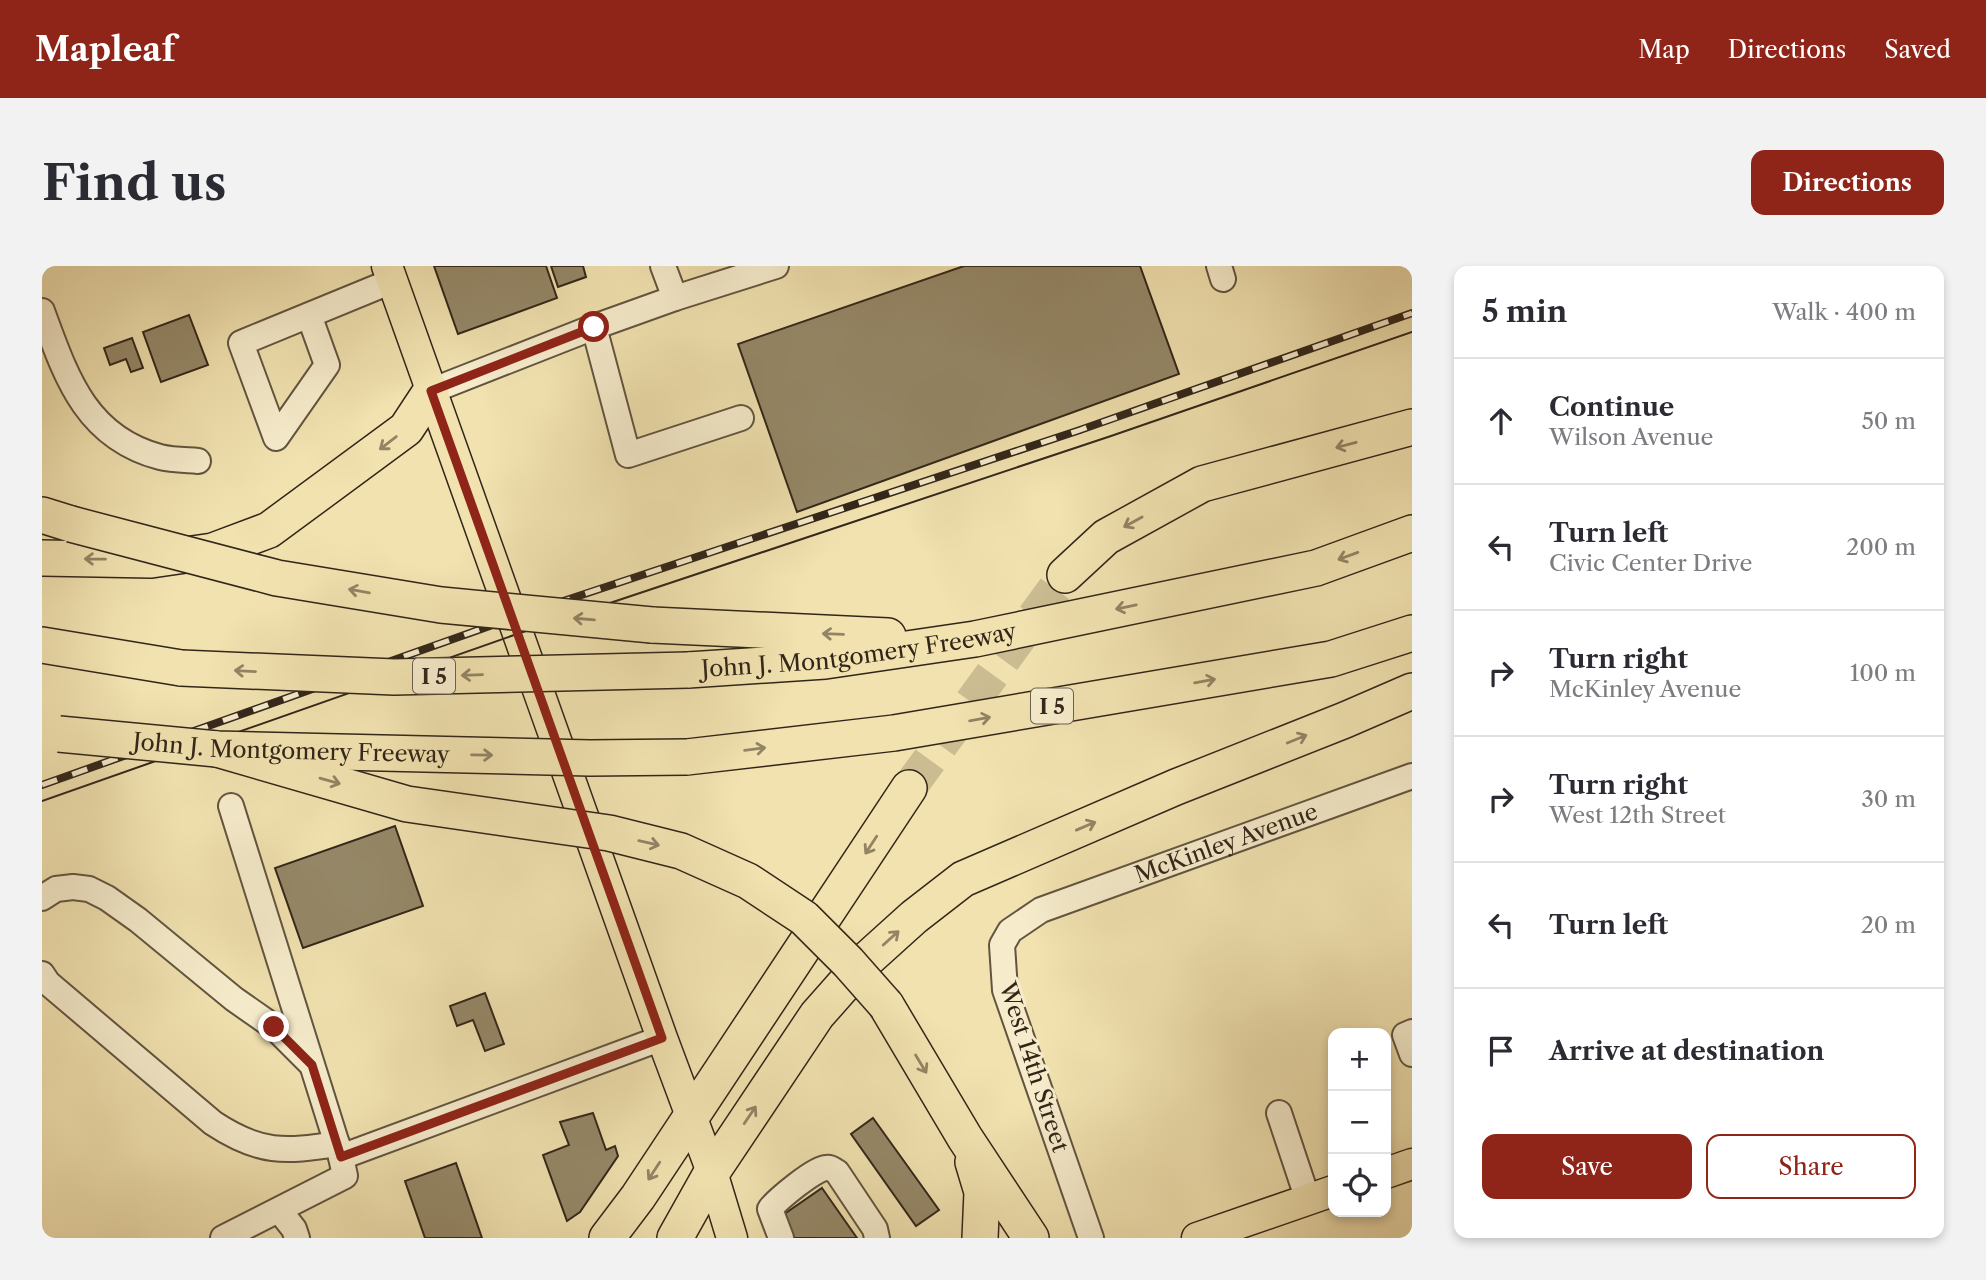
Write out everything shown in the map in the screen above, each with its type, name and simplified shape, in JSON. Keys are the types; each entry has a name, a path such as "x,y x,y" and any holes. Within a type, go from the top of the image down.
{"highway":[{"path":"42,558 151,560 213,551 269,530 406,429 431,391"},
{"path":"1065,575 1105,537 1202,484 1412,427"},
{"path":"56,519 277,578 441,605 652,625 975,639"},
{"name":"John J. Montgomery Freeway","path":"42,645 181,668 394,677 688,670 825,661 975,639 1316,568 1412,533"},
{"name":"John J. Montgomery Freeway","path":"51,733 217,749 590,758 687,757 894,733 1317,662 1412,633"},
{"path":"675,1238 712,1172 817,1015 863,963 914,917 964,879 1176,787 1412,691"},
{"path":"217,749 407,804 608,833 681,851 748,881 804,918 886,1005 965,1138 1031,1238"},
{"path":"607,1238 638,1197 909,788"},
{"path":"965,1138 982,1192 980,1238"}],"main road":[{"path":"390,273 712,1172 732,1238"},
{"path":"1391,1171 1412,1164"},
{"path":"1197,1238 1321,1196"}],"street":[{"path":"663,266 675,298"},
{"path":"431,391 594,327 763,268"},
{"path":"309,315 327,365 276,438 241,343 309,315 390,273"},
{"path":"42,311 67,377 79,399 100,423 121,440 160,457 198,461"},
{"path":"594,327 628,455 741,418"},
{"name":"McKinley Avenue","path":"1041,910 1412,776"},
{"path":"223,1238 345,1175 231,806"},
{"path":"42,898 57,889 73,887 89,889 107,898 147,927 234,999 274,1027 312,1065"},
{"name":"West 14th Street","path":"1041,910 1010,931 1002,945 1005,990 1091,1238"},
{"path":"42,974 48,983 213,1123 236,1139 271,1149 339,1151 662,1038"},
{"path":"1412,1032 1405,1035 1412,1054"},
{"path":"1279,1113 1321,1196"},
{"path":"781,1238 770,1209 824,1168 837,1172 875,1229 877,1238"},
{"path":"279,1210 294,1229 297,1238"}],"building":[{"path":"434,266 546,266 557,298 458,334"},
{"path":"551,266 583,266 586,277 558,287"},
{"path":"964,266 1140,266 1179,374 797,512 738,344"},
{"path":"189,315 208,365 161,382 143,332"},
{"path":"132,338 143,368 131,372 126,359 110,365 104,348"},
{"path":"395,826 423,906 303,948 275,868"},
{"path":"485,993 504,1044 485,1051 473,1020 457,1026 450,1006"},
{"path":"593,1113 606,1150 615,1146 618,1156 580,1212 567,1221 543,1155 569,1145 560,1122"},
{"path":"873,1118 939,1210 916,1226 851,1134"},
{"path":"456,1163 482,1238 425,1238 405,1181"},
{"path":"822,1188 857,1238 795,1238 780,1217"}],"tunnel":[{"path":"909,788 1065,575"}],"tram line":[{"path":"42,801 517,634 1111,436 1412,332"}],"railway":[{"path":"42,785 512,618 1080,430 1412,313"}],"route":[{"path":"274,1027 312,1065 341,1157 662,1038 431,391 594,327"}]}
